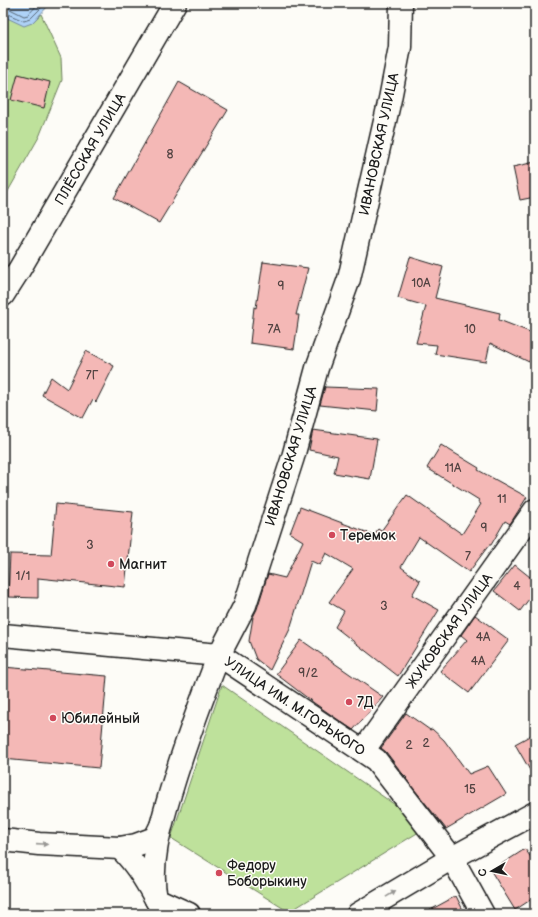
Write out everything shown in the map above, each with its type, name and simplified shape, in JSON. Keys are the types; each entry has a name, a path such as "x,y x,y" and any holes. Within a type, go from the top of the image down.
{"street":[{"name":"ПЛЁССКАЯ УЛИЦА","path":"3,295 175,3"},
{"name":"ИВАНОВСКАЯ УЛИЦА","path":"160,907 154,886 154,866 161,826 182,752 219,655 245,606 293,457 318,368 349,279 390,100 400,47 401,3"},
{"name":"ЖУКОВСКАЯ УЛИЦА","path":"363,751 535,510"},
{"name":"УЛИЦА ИМ. М.ГОРЬКОГО","path":"3,635 219,655 376,760 452,858 483,914"},
{"path":"358,914 452,858 535,814"},
{"path":"3,840 39,844 120,848 136,845 152,839 156,836 161,826"},
{"path":"120,848 141,872 160,907 189,914"}],"green space":[{"path":"41,14 61,58 62,80 39,137 3,200 3,16 32,23"},
{"path":"222,685 427,827 289,912 171,838"}],"water":[{"path":"3,3 51,3 32,23 24,26 3,16"}],"building":[{"path":"18,74 50,82 44,108 11,100"},
{"path":"179,82 228,110 159,223 114,198"},
{"path":"535,162 535,197 520,200 513,167"},
{"path":"410,257 443,267 435,298 500,313 499,320 535,334 535,350 529,362 490,343 486,362 435,354 437,345 416,343 426,306 398,298"},
{"path":"263,262 308,268 296,315 299,315 294,349 250,343 254,307 256,308"},
{"path":"86,351 114,366 96,402 93,399 83,418 42,395 51,377 67,389"},
{"path":"325,387 379,389 377,411 320,405"},
{"path":"313,430 377,439 370,479 334,473 338,456 309,450"},
{"path":"441,445 479,468 478,470 527,497 510,524 505,521 491,545 489,545 469,572 419,537 401,567 420,581 412,595 439,610 398,676 335,627 344,611 329,602 353,569 326,553 320,565 311,561 290,629 270,670 256,659 249,641 253,617 268,574 285,578 303,541 290,533 300,507 374,535 378,529 381,531 407,495 462,534 481,504 478,502 479,500 427,468"},
{"path":"56,504 133,512 125,587 38,578 38,598 8,597 10,554 51,555"},
{"path":"515,565 535,581 535,591 520,611 494,591"},
{"path":"475,615 509,640 469,693 440,671 467,640 461,635"},
{"path":"301,640 383,697 353,730 276,674"},
{"name":"Юбилейный","path":"3,667 107,676 99,768 3,759"},
{"path":"406,713 430,730 432,729 444,740 469,774 488,766 506,794 446,829 406,779 407,778 381,748"},
{"path":"535,733 535,779 515,744"},
{"path":"525,849 535,863 535,897 515,910 491,871"},
{"path":"456,896 465,914 423,914"}],"place":[{"name":"Теремок","path":"332,535"},
{"name":"Магнит","path":"111,564"},
{"name":"7Д","path":"349,702"},
{"name":"Юбилейный","path":"53,718"},
{"name":"Федору Боборыкину","path":"219,873"}]}
